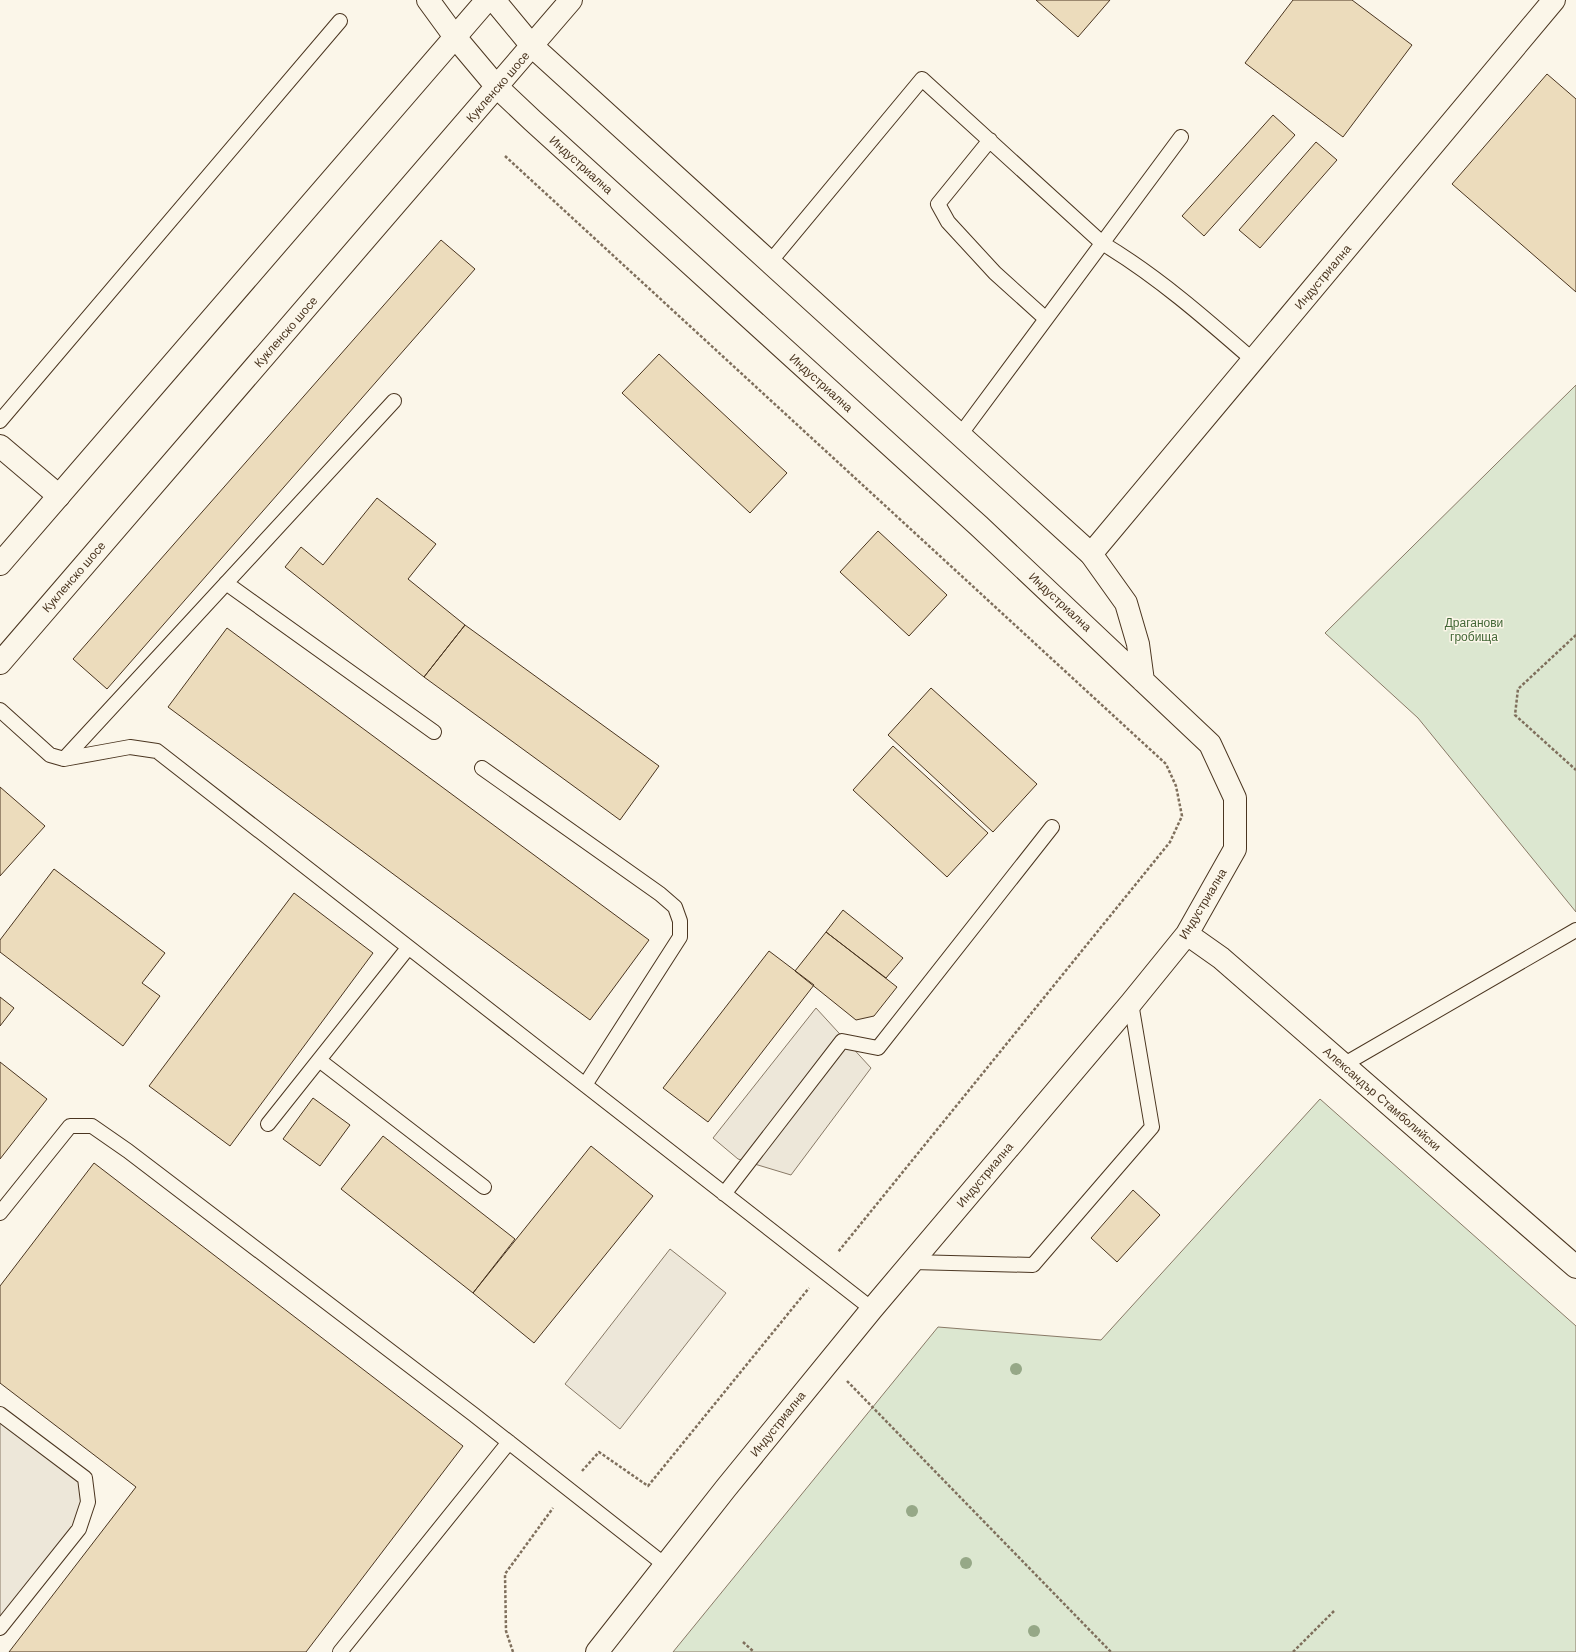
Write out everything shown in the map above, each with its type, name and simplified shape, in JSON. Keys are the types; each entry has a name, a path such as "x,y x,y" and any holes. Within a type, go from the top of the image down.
{"street":[{"name":"Индустриална","path":"428,0 455,37 497,87 979,526 1210,744 1235,798 1235,848 1187,934 1131,1003 872,1309 721,1494 597,1652"},
{"path":"0,564 487,0"},
{"path":"494,0 532,46 1091,554 1126,603 1138,644 1143,681"},
{"name":"Кукленско шосе","path":"0,663 571,0"},
{"name":"Индустриална","path":"1091,554 1554,0"},
{"path":"0,446 59,496"},
{"name":"Александър Стамболийски","path":"1187,934 1221,958 1576,1267"}],"lane":[{"path":"0,421 340,20"},
{"path":"770,262 922,79 1102,243 1134,263 1207,320 1253,360"},
{"path":"960,435 1181,137"},
{"path":"990,140 938,204 948,222 995,274 1046,319"},
{"path":"64,759 394,401"},
{"path":"226,583 434,732"},
{"path":"0,710 50,755 64,759 130,747 157,751 872,1309"},
{"path":"482,768 660,894 675,907 680,921 680,937 585,1085"},
{"path":"724,1194 842,1041 878,1048 1052,827"},
{"path":"1343,1065 1576,930"},
{"path":"268,1124 408,948"},
{"path":"912,1262 1033,1265 1152,1127 1131,1003"},
{"path":"319,1060 484,1187"},
{"path":"0,1213 70,1126 92,1126 128,1151 509,1442 665,1566"},
{"path":"0,1414 85,1478 88,1502 79,1529 0,1628"},
{"path":"340,1652 509,1442"}],"path":[{"path":"505,156 1166,764 1176,786 1182,816 1170,842 648,1486 599,1452 568,1488 505,1574 506,1631 513,1652"},
{"path":"1576,635 1518,689 1515,715 1576,770"},
{"path":"829,1362 1111,1652"},
{"path":"1293,1652 1334,1611"},
{"path":"743,1642 754,1652"}],"green space":[{"name":"Драганови гробища","path":"1576,385 1576,912 1418,718 1325,633"},
{"path":"1320,1099 1576,1326 1576,1652 673,1652 938,1327 1101,1340"}],"shaded area":[{"path":"816,1008 871,1068 791,1175 738,1159 713,1138"},
{"path":"670,1249 726,1293 620,1429 565,1384"},
{"path":"0,1414 85,1478 79,1529 0,1628"}],"building":[{"path":"1036,0 1110,0 1078,37"},
{"path":"1293,0 1352,0 1412,45 1343,137 1245,63"},
{"path":"1547,74 1576,99 1576,292 1452,184"},
{"path":"1273,115 1295,135 1204,236 1182,216"},
{"path":"1316,142 1337,160 1260,248 1239,230"},
{"path":"441,240 475,269 107,689 73,659"},
{"path":"659,354 787,473 750,513 622,393"},
{"path":"377,498 436,544 408,579 465,625 424,677 285,567 301,547 323,565"},
{"path":"878,531 947,595 909,636 840,572"},
{"path":"465,625 659,766 620,820 424,677"},
{"path":"227,628 649,940 590,1020 168,707"},
{"path":"931,688 1037,784 993,832 888,735"},
{"path":"893,746 988,833 947,877 853,790"},
{"path":"0,787 45,826 0,876"},
{"path":"54,869 165,953 142,983 160,996 123,1046 0,952 0,940"},
{"path":"294,893 373,953 230,1146 149,1086"},
{"path":"843,910 903,958 886,978 826,932"},
{"path":"826,932 897,987 874,1016 856,1020 795,971"},
{"path":"769,951 814,985 708,1122 663,1088"},
{"path":"0,997 14,1008 0,1026"},
{"path":"0,1062 47,1099 0,1159"},
{"path":"313,1098 350,1125 320,1166 283,1139"},
{"path":"383,1136 515,1239 473,1293 341,1189"},
{"path":"591,1146 653,1196 534,1343 473,1293"},
{"path":"94,1163 463,1446 306,1652 9,1652 136,1487 0,1383 0,1286"},
{"path":"1133,1190 1160,1215 1117,1262 1091,1238"}]}
